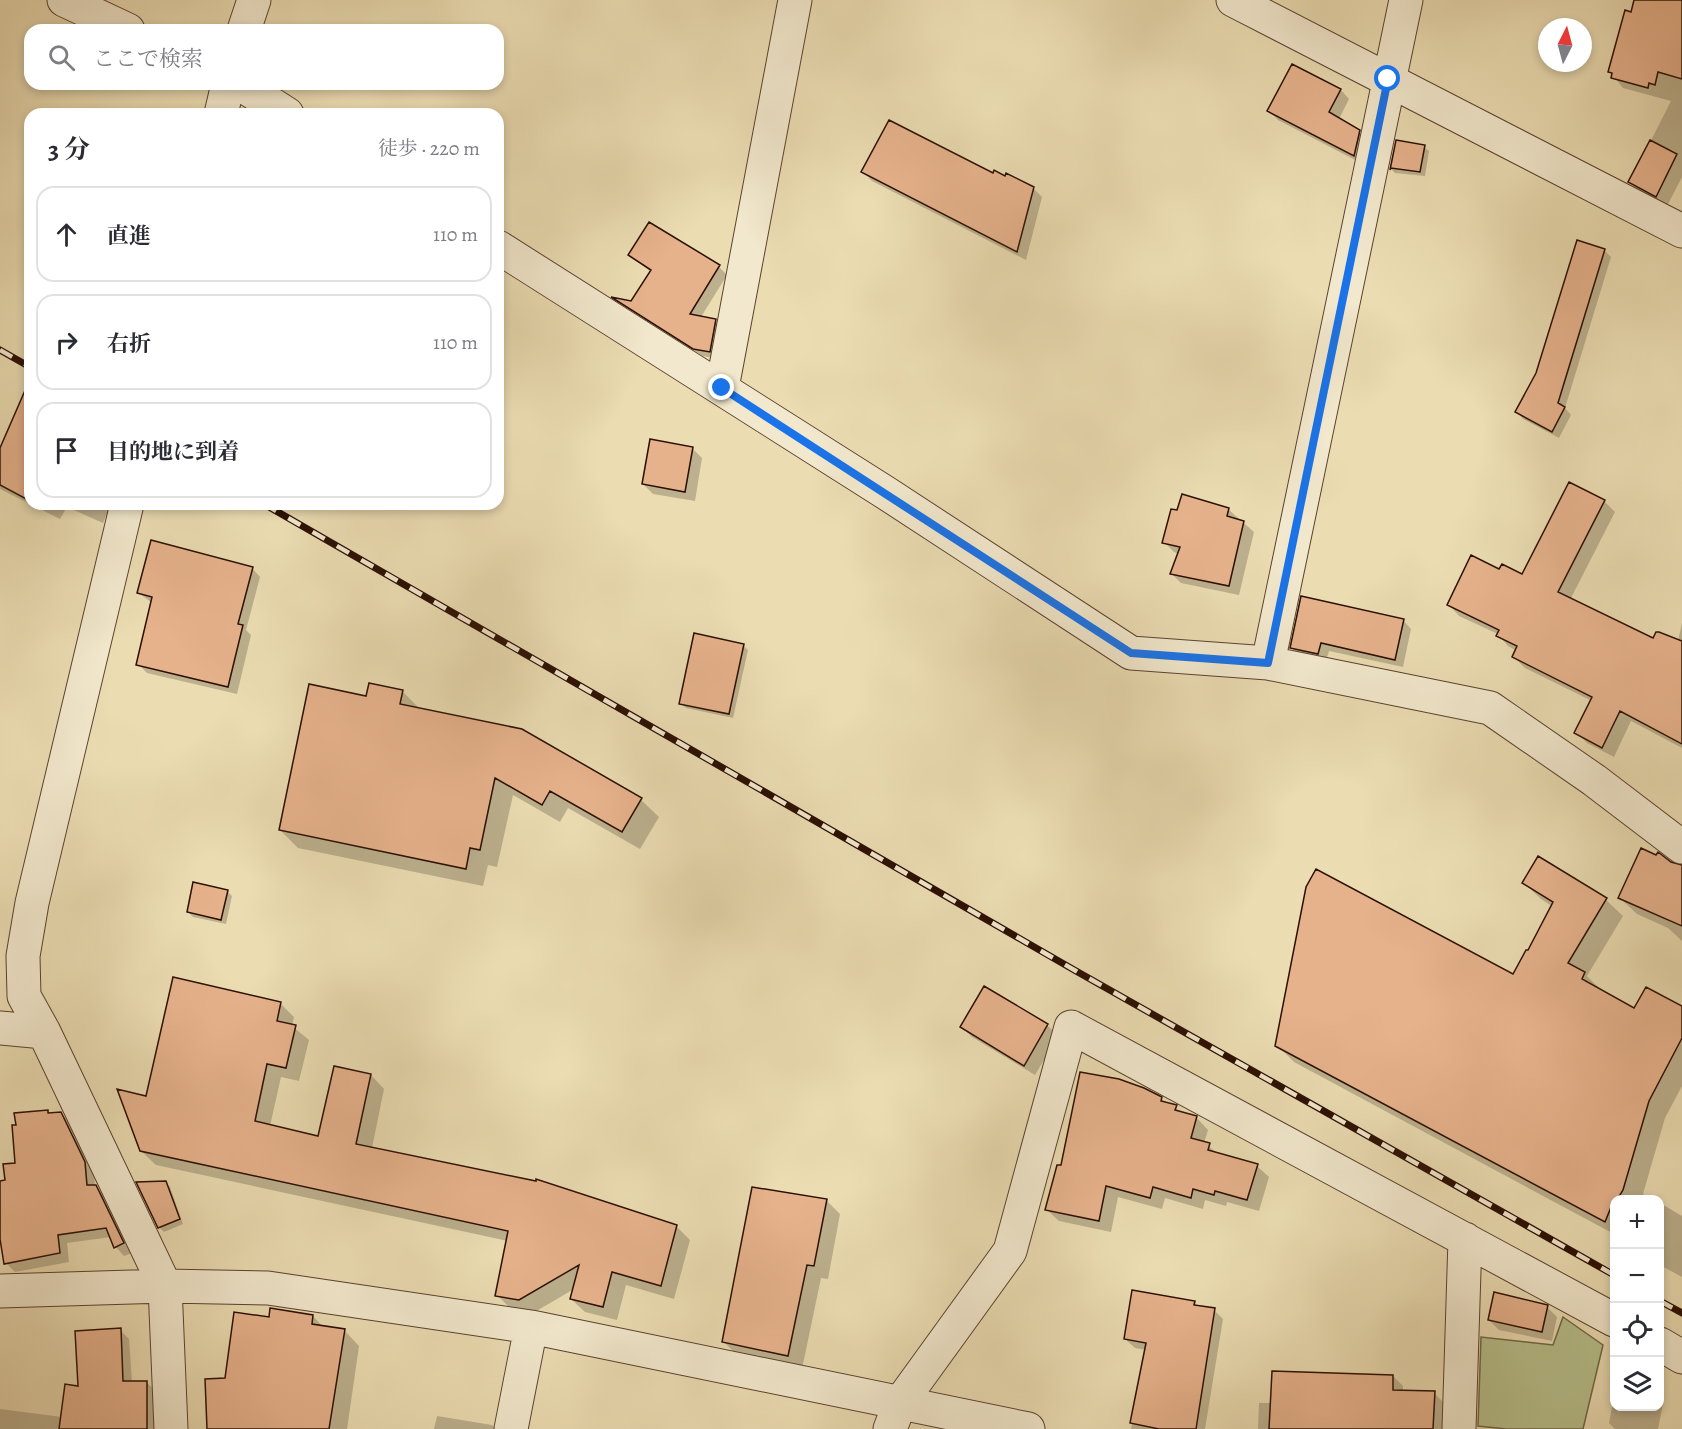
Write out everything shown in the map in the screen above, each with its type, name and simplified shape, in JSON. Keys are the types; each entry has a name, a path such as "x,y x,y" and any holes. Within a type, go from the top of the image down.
{"street":[{"path":"64,0 115,24"},
{"path":"246,24 254,0"},
{"path":"722,388 795,0"},
{"path":"1233,0 1682,231"},
{"path":"1268,663 1406,0"},
{"path":"222,108 227,90"},
{"path":"249,90 278,108"},
{"path":"504,251 722,388 1131,653 1268,663 1490,708 1594,780 1682,847"},
{"path":"127,510 32,903 23,956 24,996 44,1032 165,1286 171,1429"},
{"path":"0,1028 44,1032"},
{"path":"895,1416 1010,1251 1071,1028 1610,1318"},
{"path":"1459,1429 1465,1239"},
{"path":"0,1292 165,1286 268,1288 531,1327 895,1416 1028,1429"},
{"path":"511,1429 531,1327"},
{"path":"1664,1347 1682,1357"}],"green space":[{"path":"1563,1317 1603,1345 1583,1429 1506,1429 1478,1426 1481,1337 1553,1345"}],"building":[{"path":"1634,0 1682,0 1682,79 1658,72 1655,85 1649,83 1648,88 1611,78 1612,73 1608,72 1625,10 1631,12"},
{"path":"1292,64 1341,89 1329,112 1360,130 1354,156 1267,111"},
{"path":"889,120 993,173 994,170 1005,176 1006,173 1034,187 1017,252 861,172"},
{"path":"1396,140 1425,145 1420,172 1391,168 1390,170"},
{"path":"1650,140 1677,154 1656,197 1628,182"},
{"path":"649,222 720,265 690,314 716,319 710,352 693,349 611,297 631,301 651,270 628,255"},
{"path":"1577,240 1605,249 1558,403 1565,407 1552,432 1515,412 1536,373"},
{"path":"24,393 24,498 0,485 0,448"},
{"path":"650,439 693,447 685,492 642,484"},
{"path":"1569,482 1605,500 1558,592 1653,638 1656,632 1659,632 1682,641 1682,744 1620,711 1602,748 1574,733 1592,697 1512,657 1517,646 1496,636 1499,630 1447,605 1471,555 1499,569 1502,564 1522,574"},
{"path":"1182,494 1229,508 1227,516 1244,521 1229,586 1170,574 1180,547 1162,543 1171,509 1177,510"},
{"path":"151,540 253,567 238,624 243,625 228,687 136,665 152,597 137,593"},
{"path":"1301,596 1404,619 1395,660 1321,643 1318,654 1290,648"},
{"path":"694,633 744,644 729,714 679,704"},
{"path":"369,683 403,690 400,704 522,729 642,798 622,832 550,791 542,805 495,778 480,850 470,848 466,869 279,830 309,684 366,696"},
{"path":"1641,848 1656,855 1658,852 1671,862 1682,865 1682,926 1618,898"},
{"path":"1538,856 1607,898 1568,963 1585,972 1582,979 1634,1008 1646,987 1682,1006 1682,1038 1649,1101 1623,1190 1620,1195 1610,1195 1610,1210 1605,1222 1275,1046 1306,887 1316,869 1513,974 1553,902 1522,883"},
{"path":"193,882 228,890 221,920 187,912"},
{"path":"173,977 281,1002 277,1021 296,1025 286,1068 267,1064 255,1121 318,1136 334,1066 371,1074 356,1144 536,1181 536,1179 677,1225 661,1286 612,1272 603,1307 570,1299 579,1265 519,1300 495,1296 508,1231 140,1151 117,1089 146,1096"},
{"path":"984,986 1048,1024 1024,1066 960,1027"},
{"path":"1080,1072 1119,1079 1144,1088 1162,1097 1161,1101 1177,1105 1175,1110 1197,1116 1191,1138 1210,1143 1208,1150 1258,1164 1247,1200 1215,1191 1214,1195 1193,1189 1191,1198 1153,1187 1150,1198 1106,1186 1099,1221 1045,1210 1057,1165 1061,1165"},
{"path":"48,1110 48,1113 61,1112 85,1162 87,1185 96,1185 124,1243 114,1248 106,1228 58,1235 60,1253 4,1264 0,1239 0,1181 5,1180 3,1164 15,1163 12,1125 16,1125 14,1113"},
{"path":"166,1181 180,1219 158,1228 136,1182"},
{"path":"752,1187 827,1199 814,1266 807,1265 788,1356 722,1342"},
{"path":"1132,1290 1195,1301 1194,1305 1215,1308 1196,1429 1159,1429 1130,1423 1146,1343 1124,1339"},
{"path":"1494,1292 1548,1305 1542,1332 1488,1320"},
{"path":"270,1308 313,1315 312,1324 345,1329 329,1429 207,1429 205,1379 225,1378 234,1312 269,1317"},
{"path":"121,1328 123,1381 147,1381 147,1429 59,1429 65,1384 78,1386 75,1331"},
{"path":"1272,1371 1393,1375 1393,1390 1435,1391 1433,1429 1269,1429"}],"railway":[{"path":"0,350 24,364"},
{"path":"274,510 1076,971 1610,1273"},
{"path":"1664,1303 1682,1313"}],"route":[{"path":"722,388 1131,653 1268,663 1388,79"}]}
